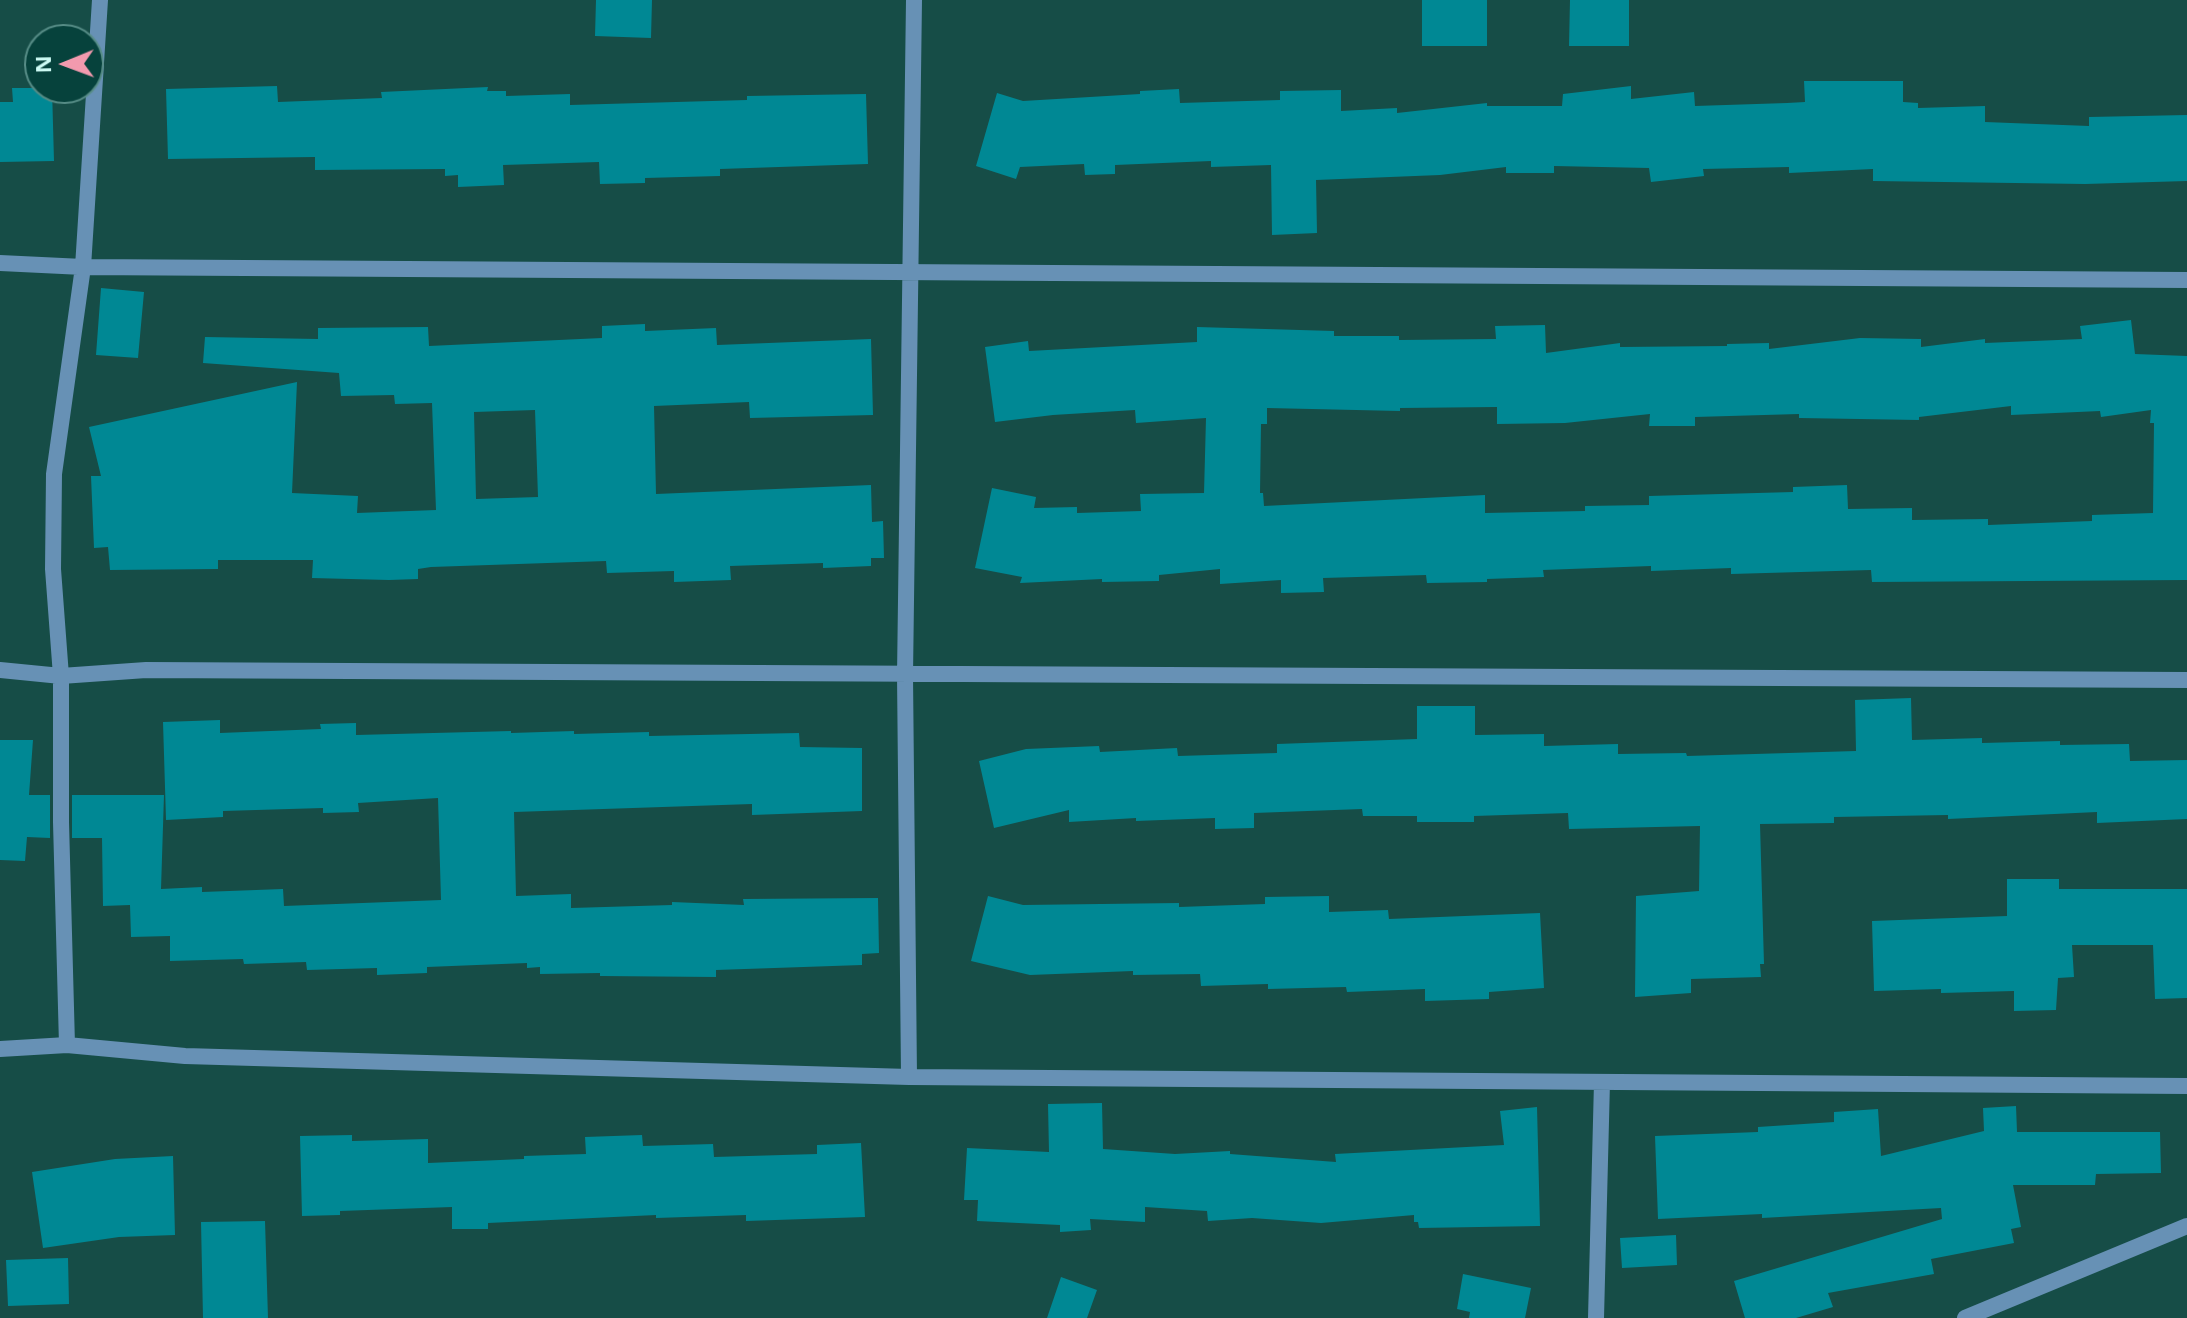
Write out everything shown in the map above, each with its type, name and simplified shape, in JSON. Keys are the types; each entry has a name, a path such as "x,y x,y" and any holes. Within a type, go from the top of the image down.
{"street":[{"path":"67,1045 61,676 53,569 54,474 83,267 100,0"},
{"path":"909,1077 905,675 914,0"},
{"path":"0,263 83,267 2187,280"},
{"path":"0,670 61,676 146,670 2187,680"},
{"path":"0,1049 67,1045 185,1056 909,1077 2187,1086"},
{"path":"1596,1318 1602,1082"},
{"path":"1965,1318 2187,1226"}],"building":[{"path":"596,0 652,0 651,38 595,36"},
{"path":"1422,0 1487,0 1487,46 1422,46"},
{"path":"1570,0 1629,0 1629,46 1569,46"},
{"path":"1804,81 1903,81 1903,102 1918,103 1918,108 1985,106 1985,122 2089,126 2089,117 2187,115 2187,181 2085,184 1873,181 1873,169 1789,173 1789,167 1703,169 1704,176 1651,182 1649,168 1554,166 1554,173 1506,173 1506,167 1440,175 1316,180 1317,233 1272,235 1271,165 1211,167 1211,161 1115,165 1115,174 1085,175 1084,164 1020,167 1016,179 976,166 997,93 1023,101 1179,89 1180,103 1280,100 1280,91 1341,90 1341,111 1397,108 1397,113 1487,103 1487,106 1562,106 1563,94 1631,86 1631,99 1694,92 1695,106 1805,102"},
{"path":"277,86 278,102 382,98 381,92 488,87 487,91 506,91 506,96 570,94 570,105 747,100 747,96 866,94 868,164 720,169 720,176 645,178 645,183 600,184 599,162 503,165 504,185 458,187 458,175 445,176 445,169 315,170 315,157 168,159 166,89"},
{"path":"12,88 24,88 24,104 52,104 54,161 0,162 0,102 13,102"},
{"path":"101,288 144,292 138,358 96,355"},
{"path":"2131,320 2135,354 2187,356 2187,580 1872,582 1871,570 1731,574 1731,568 1651,571 1651,566 1543,570 1544,577 1487,579 1487,582 1427,583 1426,575 1323,578 1324,592 1281,593 1281,580 1220,584 1220,569 1159,575 1159,581 1102,582 1102,579 1020,583 1022,577 975,568 992,488 1036,497 1034,508 1077,507 1077,513 1141,511 1140,494 1204,493 1206,418 1136,423 1135,410 995,422 985,347 1028,341 1029,351 1197,342 1197,327 1334,331 1334,336 1399,336 1399,340 1496,339 1495,326 1545,325 1546,353 1620,343 1620,347 1769,343 1769,349 1860,338 1921,339 1921,347 1985,339 1985,343 2082,339 2080,326","holes":["2011,406 2011,415 2100,411 2101,417 2151,410 2150,423 2154,423 2153,513 2092,515 2092,521 1988,525 1988,519 1912,520 1912,508 1848,509 1847,485 1793,487 1793,492 1649,496 1649,505 1585,506 1585,511 1485,513 1485,495 1264,506 1263,493 1260,493 1261,424 1267,424 1267,408 1400,411 1400,408 1497,407 1497,424 1565,423 1650,414 1649,426 1695,426 1695,417 1799,414 1799,418 1919,420 1919,417"]},
{"path":"645,324 645,331 716,328 717,345 871,339 873,415 750,418 749,402 654,406 656,494 871,485 872,522 883,521 884,558 871,558 871,566 823,568 823,563 730,566 731,580 674,582 674,571 607,573 606,561 431,567 418,569 418,579 389,580 312,578 313,560 218,560 218,569 110,570 108,547 94,548 91,476 101,476 89,427 297,382 292,493 358,496 357,513 436,510 432,403 395,404 394,395 341,396 339,373 203,363 205,337 318,339 318,328 428,327 429,346 602,338 602,326","holes":["535,410 538,497 476,499 474,412"]},
{"path":"1911,698 1912,740 1982,738 1982,743 2060,741 2060,745 2129,744 2130,761 2187,760 2187,819 2097,823 2097,812 1948,819 1948,815 1834,817 1834,823 1760,824 1764,964 1760,964 1761,977 1691,979 1691,993 1635,997 1636,896 1699,891 1700,826 1569,829 1568,813 1474,816 1474,822 1417,822 1417,816 1363,816 1362,809 1254,813 1254,828 1215,829 1215,818 1069,822 1069,810 994,828 979,761 1026,749 1099,746 1100,752 1177,748 1178,756 1277,753 1277,744 1417,739 1417,706 1475,706 1475,735 1544,734 1544,746 1618,744 1618,754 1686,753 1687,756 1856,751 1855,700"},
{"path":"220,720 220,733 321,729 320,724 356,723 356,735 511,731 574,731 574,734 649,732 649,736 799,733 800,747 862,748 862,811 752,815 752,804 514,812 516,896 571,894 571,908 672,905 672,902 744,905 743,899 878,898 879,953 862,954 862,965 716,970 716,977 540,974 540,967 527,968 527,963 427,967 427,973 377,975 377,968 307,970 306,962 244,964 243,959 170,961 170,936 131,937 130,905 103,906 102,838 72,838 72,795 164,795 161,889 202,887 202,892 283,889 284,906 441,900 438,798 358,803 359,812 323,813 323,808 223,811 223,817 166,820 163,722"},
{"path":"0,740 33,740 29,795 50,795 50,838 27,837 25,861 0,860"},
{"path":"2007,879 2059,879 2059,889 2187,889 2187,998 2155,999 2153,945 2072,945 2074,977 2058,978 2056,1010 2014,1011 2014,991 1874,991 1872,921 2007,916"},
{"path":"988,896 1023,905 1179,903 1179,907 1265,904 1265,897 1329,896 1329,912 1388,910 1389,919 1540,913 1544,988 1489,992 1489,999 1425,1001 1425,989 1347,992 1346,987 1268,989 1268,984 1201,986 1200,974 1133,975 1133,971 1030,975 971,961"},
{"path":"1102,1103 1103,1149 1175,1154 1230,1151 1230,1154 1336,1162 1335,1154 1504,1145 1500,1111 1537,1107 1540,1226 1419,1228 1418,1222 1414,1222 1414,1215 1321,1223 1252,1218 1208,1221 1207,1211 1145,1207 1145,1222 1090,1219 1091,1230 1060,1232 1060,1225 977,1221 978,1200 964,1200 967,1148 1049,1152 1048,1104"},
{"path":"2016,1106 2017,1132 2160,1132 2161,1173 2096,1174 2095,1185 2013,1185 2021,1227 2011,1229 2014,1243 1931,1259 1934,1274 1828,1293 1833,1307 1796,1318 1745,1318 1734,1281 1942,1219 1941,1208 1762,1218 1762,1214 1658,1219 1655,1136 1758,1132 1758,1127 1834,1122 1834,1112 1878,1109 1881,1156 1984,1131 1983,1108"},
{"path":"352,1135 352,1141 428,1139 428,1163 586,1154 585,1137 642,1135 643,1146 713,1144 714,1157 817,1154 817,1145 861,1143 865,1217 746,1221 746,1215 656,1218 656,1215 488,1223 488,1229 452,1229 452,1207 340,1211 340,1215 302,1216 300,1136"},
{"path":"173,1156 175,1235 119,1237 43,1248 32,1172 115,1159"},
{"path":"265,1221 268,1318 203,1318 201,1222"},
{"path":"1676,1235 1677,1265 1622,1268 1620,1238"},
{"path":"68,1258 69,1304 8,1306 6,1260"},
{"path":"1463,1274 1531,1288 1525,1318 1469,1318 1470,1312 1457,1309"},
{"path":"1061,1277 1097,1290 1087,1318 1047,1318"}]}
